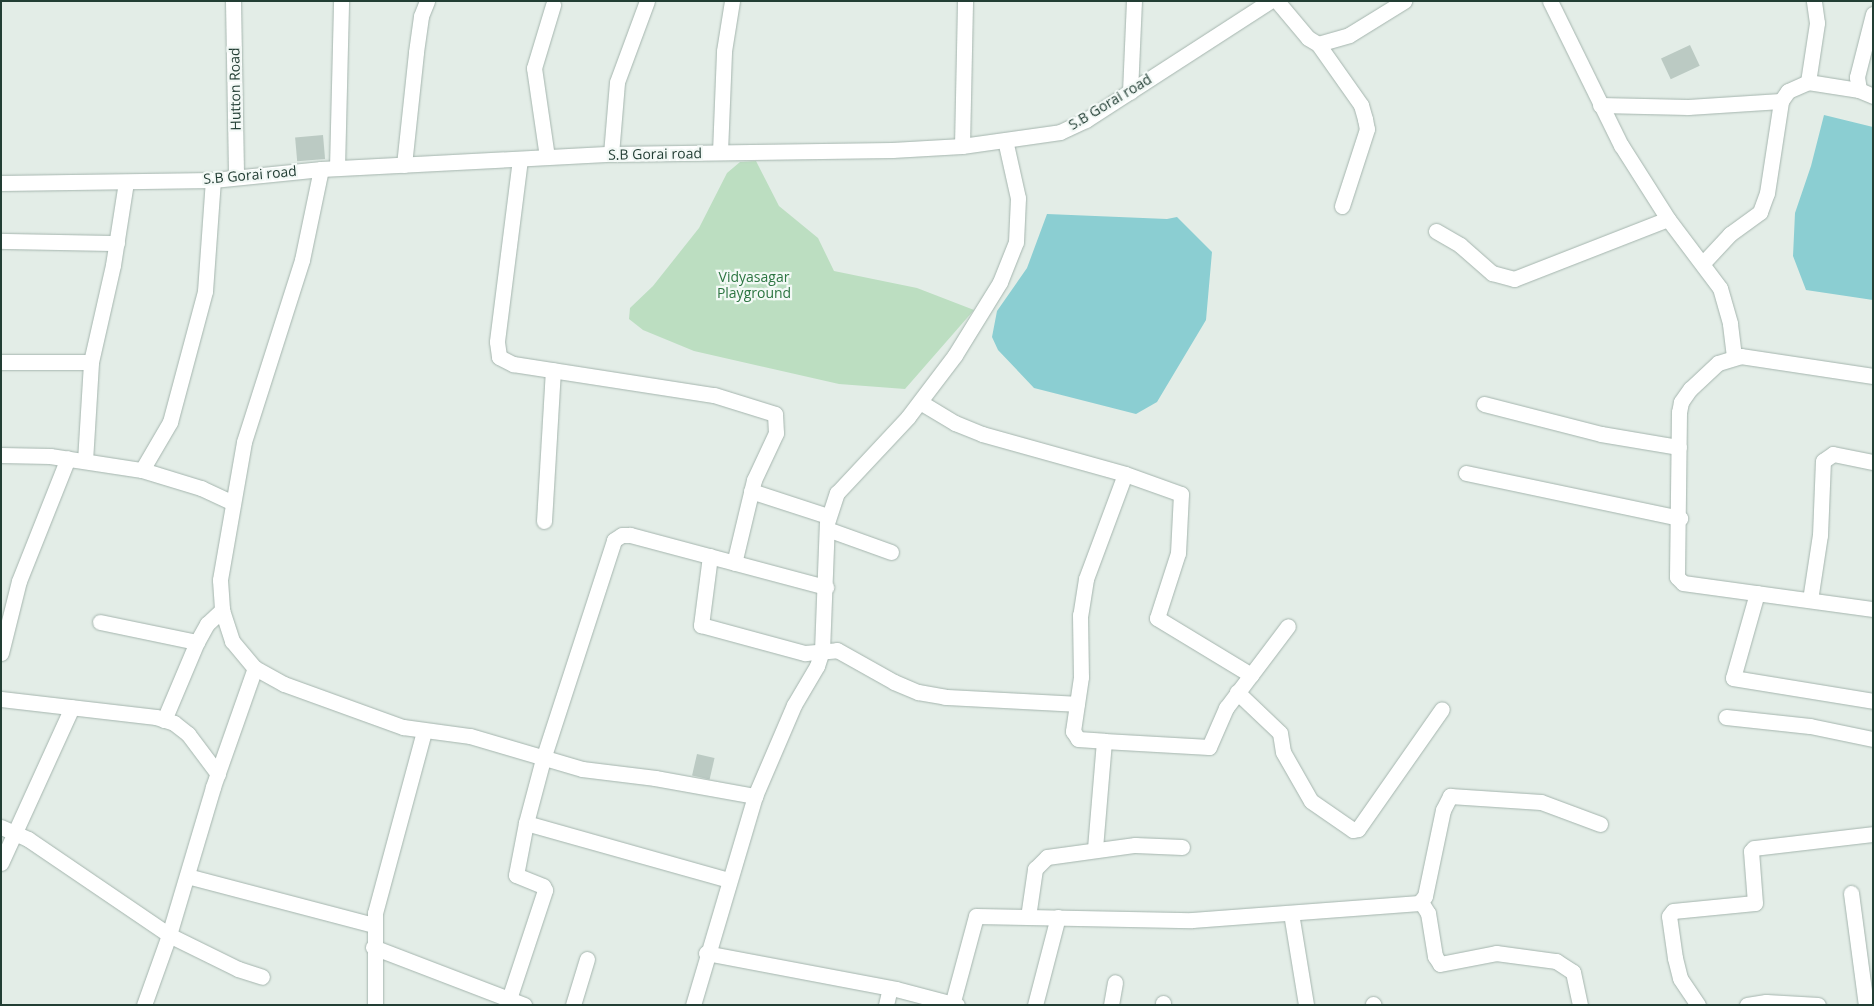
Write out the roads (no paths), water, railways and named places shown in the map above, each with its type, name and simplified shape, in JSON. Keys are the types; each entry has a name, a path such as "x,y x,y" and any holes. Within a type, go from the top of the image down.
{"street":[{"name":"Hutton Road","path":"233,1 236,176"},
{"path":"337,168 341,1"},
{"path":"404,164 421,16 427,1"},
{"path":"611,154 617,82 646,1"},
{"path":"720,152 724,51 732,1"},
{"path":"962,146 965,1"},
{"path":"1130,92 1134,1"},
{"name":"S.B Gorai road","path":"1,183 214,180 236,176 404,164 611,154 892,150 962,146 1006,140 1060,132 1086,120 1270,1"},
{"path":"1278,1 1308,38 1318,44 1361,105 1366,119 1367,129 1342,206"},
{"path":"1318,44 1349,35 1404,1"},
{"path":"1550,1 1600,105 1668,220 1703,263 1720,288 1726,307 1734,357"},
{"path":"1808,82 1817,23 1814,1"},
{"path":"547,157 534,68 553,5"},
{"path":"1866,93 1857,77 1873,14"},
{"path":"1703,263 1730,234 1760,212 1767,192 1781,101 1788,91 1808,82 1866,93"},
{"path":"1600,105 1696,106 1781,101"},
{"path":"693,1005 706,953 755,796 794,706 822,651 828,522 837,493 920,402 1000,282 1016,242 1018,198 1006,140"},
{"path":"520,159 497,350 505,362 714,395 769,410 778,419 776,433 751,491 734,563"},
{"path":"321,169 302,260 244,442 220,580 222,610 232,641 255,668 284,684 403,727 470,736 582,769 655,778 755,796"},
{"path":"142,470 170,422 205,292 214,180"},
{"path":"85,460 91,362 117,242 126,182"},
{"path":"1436,231 1460,245 1492,273 1514,279 1668,220"},
{"path":"1,241 117,242"},
{"path":"1873,376 1741,356 1734,357 1718,363 1685,395 1679,412 1679,581 1873,609"},
{"path":"1,362 91,362"},
{"path":"544,521 553,370"},
{"path":"920,402 955,423 982,434 1179,491 1182,498 1178,553 1157,618 1251,675"},
{"path":"1484,404 1601,434 1679,447"},
{"path":"1810,600 1820,535 1823,461 1833,454 1873,462"},
{"path":"1,455 68,458 142,470 201,488 233,503"},
{"path":"1,653 19,581 68,458"},
{"path":"1466,473 1680,518"},
{"path":"1125,474 1082,594 1074,736 1082,740 1209,747 1226,708 1288,626"},
{"path":"751,491 828,522 891,552"},
{"path":"509,999 545,890 543,886 516,875 526,823 543,759 617,537 630,535 826,587"},
{"path":"710,556 701,625 805,653 837,650 894,682 918,692 945,697 1077,704"},
{"path":"1757,592 1733,678 1873,701"},
{"path":"164,720 196,642 207,624 222,610"},
{"path":"100,622 196,642"},
{"path":"144,1005 169,935 218,774 255,668"},
{"path":"1237,692 1280,734 1283,752 1312,801 1353,830 1358,829 1442,709"},
{"path":"1,699 164,720 188,734 218,774"},
{"path":"1,863 72,707"},
{"path":"1726,717 1810,726 1873,739"},
{"path":"375,1005 374,925 424,731"},
{"path":"1095,848 1104,741"},
{"path":"1580,1005 1573,972 1556,961 1496,953 1440,964 1435,956 1428,912 1421,902 1443,810 1450,796 1541,802 1600,824"},
{"path":"526,823 729,880"},
{"path":"1,826 16,832 169,935 238,969 262,977"},
{"path":"1698,1005 1680,978 1669,916 1673,911 1755,903 1751,851 1754,848 1873,834"},
{"path":"1028,917 1034,878 1039,863 1047,857 1095,848 1135,845 1182,847"},
{"path":"187,876 374,925"},
{"path":"1851,893 1866,1005"},
{"path":"706,953 890,988 954,1004 976,916 1192,920 1421,902"},
{"path":"1291,912 1306,1005"},
{"path":"1035,1005 1058,918"},
{"path":"373,947 524,1005"},
{"path":"573,1005 587,958"},
{"path":"1111,1005 1115,982"},
{"path":"886,1005 890,988"},
{"path":"1747,1005 1766,1002 1818,1005"}],"water":[{"path":"1824,115 1873,127 1873,300 1806,290 1793,256 1795,213 1811,166"},
{"path":"1047,214 1167,219 1177,217 1212,252 1206,320 1157,402 1136,414 1034,388 998,350 992,337 997,311 1027,268"}],"park label":[{"name":"Vidyasagar Playground","path":"754,286"}]}
